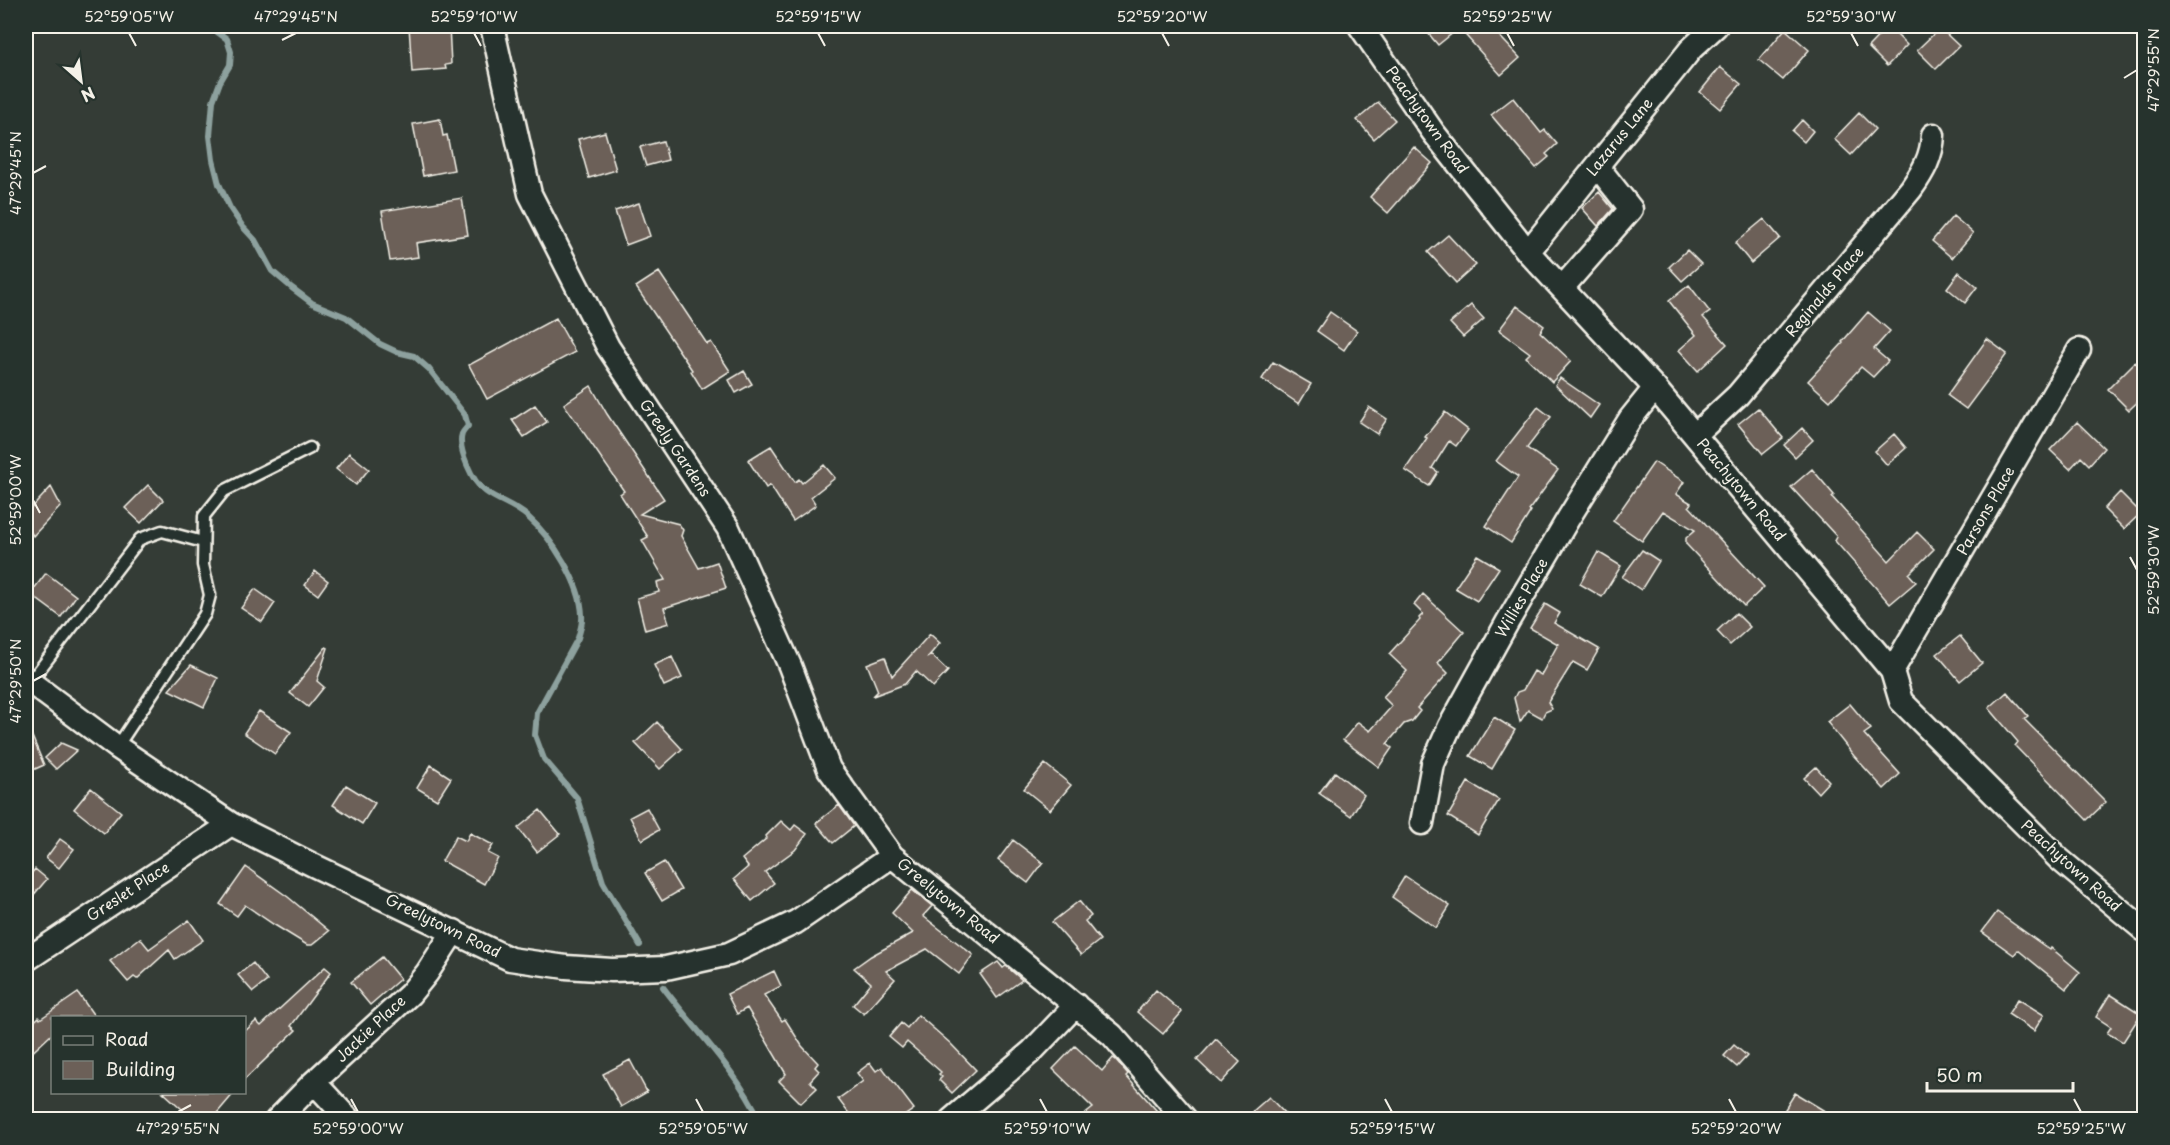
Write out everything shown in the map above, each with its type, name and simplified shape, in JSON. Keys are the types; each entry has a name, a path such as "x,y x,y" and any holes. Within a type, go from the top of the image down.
{"street":[{"name":"Greely Gardens","path":"492,26 530,194 608,347 728,528 790,666 829,769 892,856"},
{"name":"Peachytown Road","path":"1360,26 1433,132 1528,252 1655,388 1892,671 1901,701 2059,859 2145,930"},
{"name":"Lazarus Lane","path":"1528,252 1691,49 1716,26"},
{"name":"Reginalds Place","path":"1695,435 1738,395 1911,189 1928,163 1933,135"},
{"path":"1562,288 1631,209 1598,166"},
{"name":"Parsons Place","path":"1892,671 2079,350"},
{"name":"Willies Place","path":"1422,823 1433,764 1456,716 1568,519 1630,419 1655,388"},
{"name":"Greelytown Road","path":"28,681 117,747 231,824 510,959 566,967 612,970 666,968 729,954 796,922 892,856 1112,1035 1186,1119"},
{"name":"Greslet Place","path":"26,960 231,824"},
{"name":"Jackie Place","path":"278,1119 314,1082 410,994 427,973 454,931"},
{"path":"951,1119 1032,1051 1076,1005"},
{"path":"314,1082 349,1119"}],"lane":[{"path":"117,747 205,614 210,595 203,565 204,516 224,491 310,448"},
{"path":"28,681 140,538 162,531 203,542"}],"building":[{"path":"409,26 449,26 451,64 445,65 446,69 412,72"},
{"path":"1422,26 1490,26 1520,58 1501,75 1459,28 1438,45"},
{"path":"1888,26 1907,45 1887,66 1868,47"},
{"path":"1940,28 1959,46 1936,69 1917,50"},
{"path":"1785,29 1809,50 1783,80 1759,60"},
{"path":"1720,67 1741,84 1720,109 1700,92"},
{"path":"1513,98 1541,133 1545,130 1557,144 1546,154 1549,157 1536,168 1491,115"},
{"path":"1378,102 1395,120 1374,139 1357,120"},
{"path":"1859,113 1875,129 1851,155 1834,139"},
{"path":"440,119 443,136 447,135 454,170 423,176 413,124"},
{"path":"1802,120 1813,131 1804,142 1792,131"},
{"path":"605,132 616,170 589,178 578,139"},
{"path":"663,141 668,160 646,166 640,147"},
{"path":"1414,147 1432,163 1388,213 1370,197"},
{"path":"1599,192 1613,209 1598,226 1582,208"},
{"path":"462,198 468,235 416,243 418,257 390,261 382,211"},
{"path":"639,203 650,236 626,245 615,211"},
{"path":"1953,216 1973,233 1952,258 1932,241"},
{"path":"1764,219 1780,238 1751,263 1735,243"},
{"path":"1448,235 1476,265 1456,283 1428,252"},
{"path":"1687,250 1701,264 1682,281 1669,267"},
{"path":"659,272 707,344 711,342 730,371 702,389 692,370 636,287"},
{"path":"1959,272 1977,287 1965,303 1947,288"},
{"path":"1689,285 1710,312 1703,317 1727,344 1698,371 1679,350 1696,335 1669,301"},
{"path":"1471,305 1484,319 1463,337 1450,323"},
{"path":"1517,306 1544,326 1540,332 1571,361 1552,382 1526,357 1530,353 1499,330"},
{"path":"1330,312 1357,331 1344,350 1317,331"},
{"path":"1868,312 1890,331 1874,349 1888,361 1873,377 1861,367 1830,401 1808,381"},
{"path":"556,318 575,352 487,399 469,365"},
{"path":"1987,339 2007,354 1966,409 1947,395"},
{"path":"1273,362 1311,384 1299,404 1262,379"},
{"path":"2135,362 2145,372 2145,395 2129,410 2108,389"},
{"path":"744,371 752,384 736,393 729,380"},
{"path":"1560,378 1599,405 1590,418 1555,385"},
{"path":"591,386 664,499 640,514 679,524 683,530 681,536 699,568 717,562 726,588 664,608 669,623 645,630 637,598 659,592 657,582 665,580 642,540 648,537 620,494 624,491 564,404"},
{"path":"535,405 547,422 524,437 512,420"},
{"path":"1369,407 1387,419 1377,434 1359,422"},
{"path":"1538,407 1551,417 1527,448 1558,470 1529,510 1531,511 1511,543 1486,526 1518,477 1496,461"},
{"path":"1758,408 1783,438 1763,454 1738,424"},
{"path":"1445,412 1468,430 1456,446 1449,441 1432,468 1438,472 1429,486 1405,470 1427,438 1425,437"},
{"path":"2077,422 2104,448 2089,465 2081,457 2070,469 2050,450"},
{"path":"1802,428 1813,440 1795,457 1784,445"},
{"path":"1894,434 1906,448 1887,465 1875,451"},
{"path":"771,446 795,482 799,479 802,483 824,465 835,478 811,497 816,505 793,521 770,485 766,488 748,460"},
{"path":"349,453 369,469 356,485 336,469"},
{"path":"1654,462 1684,482 1676,494 1691,503 1689,506 1764,587 1744,606 1686,544 1686,538 1695,530 1663,511 1642,541 1613,521"},
{"path":"1812,469 1834,495 1832,497 1889,561 1917,532 1934,549 1909,574 1916,582 1890,604 1835,541 1837,537 1791,487"},
{"path":"148,485 163,500 141,523 125,508"},
{"path":"51,487 61,506 33,536 26,524 26,514"},
{"path":"2120,492 2141,513 2124,529 2104,509"},
{"path":"1642,550 1659,561 1641,590 1622,577"},
{"path":"1598,552 1621,566 1602,597 1580,584"},
{"path":"1477,555 1499,568 1477,601 1455,588"},
{"path":"315,571 328,581 318,595 305,585"},
{"path":"46,573 76,596 61,617 30,594"},
{"path":"255,589 275,603 262,622 241,608"},
{"path":"1423,594 1464,632 1438,663 1448,673 1417,708 1420,711 1412,721 1404,724 1387,744 1392,748 1379,767 1343,740 1358,722 1370,731 1392,706 1383,697 1407,671 1389,654 1420,620 1423,614 1414,605"},
{"path":"1545,604 1560,613 1554,623 1599,649 1587,670 1573,662 1548,702 1552,709 1545,712 1542,718 1528,710 1520,722 1514,698 1517,692 1523,690 1534,671 1541,675 1558,644 1530,628"},
{"path":"1736,613 1750,627 1730,645 1717,631"},
{"path":"930,634 940,643 927,658 931,655 948,671 933,687 916,671 905,684 873,696 878,691 867,664 885,657 892,676"},
{"path":"1960,636 1982,663 1960,681 1937,654"},
{"path":"326,647 328,648 317,681 324,687 308,707 290,693"},
{"path":"672,657 682,678 664,686 654,665"},
{"path":"191,665 218,678 204,707 169,690"},
{"path":"2007,692 2028,716 2024,719 2106,802 2087,820 2015,746 2018,742 1989,708"},
{"path":"1850,704 1871,729 1864,734 1900,774 1884,789 1827,722"},
{"path":"259,711 291,732 275,754 244,733"},
{"path":"1494,717 1515,730 1492,769 1470,756"},
{"path":"26,722 44,765 26,773"},
{"path":"657,722 682,749 660,769 635,743"},
{"path":"61,743 77,750 56,769 45,758"},
{"path":"1045,764 1071,785 1050,810 1024,789"},
{"path":"431,765 451,778 437,800 417,788"},
{"path":"1816,767 1829,781 1818,793 1804,778"},
{"path":"1335,772 1364,795 1351,816 1319,793"},
{"path":"1468,782 1499,800 1478,835 1448,816"},
{"path":"346,785 375,803 362,824 333,805"},
{"path":"91,788 121,812 104,833 74,809"},
{"path":"839,805 854,826 833,843 816,823"},
{"path":"647,808 659,830 642,840 630,817"},
{"path":"540,810 560,834 537,852 518,828"},
{"path":"781,821 791,830 795,825 807,834 795,850 765,872 774,883 752,901 734,879 748,867 742,859 767,838 766,836"},
{"path":"470,833 493,845 488,853 498,858 484,884 442,861 456,836 466,841"},
{"path":"60,839 74,849 59,868 46,858"},
{"path":"1013,840 1043,863 1028,883 998,860"},
{"path":"664,862 681,890 662,901 645,873"},
{"path":"246,867 288,897 329,931 312,945 307,945 245,905 237,916 220,904"},
{"path":"35,869 47,879 26,904 26,880"},
{"path":"1405,876 1450,906 1436,928 1392,897"},
{"path":"912,890 932,906 923,916 973,955 959,974 927,949 886,971 895,979 864,1014 853,1005 871,983 854,968 913,933 892,913"},
{"path":"1079,901 1091,916 1085,921 1100,940 1081,955 1052,922"},
{"path":"1997,912 2050,950 2051,948 2080,972 2066,989 2018,950 2014,955 1982,932"},
{"path":"189,920 203,940 175,959 169,950 137,979 134,977 128,982 110,961 140,938 149,949"},
{"path":"382,957 400,979 370,1005 351,982"},
{"path":"998,962 1022,980 997,998 980,974"},
{"path":"253,963 267,981 253,992 238,975"},
{"path":"325,967 331,972 291,1026 296,1030 246,1078 246,1030 256,1021 261,1026"},
{"path":"774,971 781,986 764,995 782,1021 785,1019 802,1046 818,1063 815,1067 819,1071 810,1081 817,1088 801,1103 779,1081 786,1074 747,1008 737,1014 727,994"},
{"path":"1156,990 1182,1012 1163,1034 1137,1012"},
{"path":"78,993 94,1016 51,1016 51,1035 26,1058 26,1029 39,1017 40,1019"},
{"path":"2110,994 2141,1014 2123,1042 2107,1033 2111,1027 2096,1017"},
{"path":"2018,999 2044,1015 2034,1031 2008,1014"},
{"path":"918,1015 976,1070 952,1093 939,1080 942,1077 939,1074 941,1072 907,1042 902,1048 889,1037 901,1023 907,1028"},
{"path":"1216,1039 1240,1062 1221,1083 1197,1060"},
{"path":"1734,1045 1747,1056 1737,1067 1724,1056"},
{"path":"1075,1046 1102,1071 1113,1058 1116,1060 1128,1074 1126,1076 1164,1119 1079,1119 1093,1108 1053,1069"},
{"path":"630,1060 647,1092 621,1107 603,1074"},
{"path":"870,1063 876,1071 882,1067 914,1109 900,1119 853,1119 838,1099 863,1081 857,1073"},
{"path":"1795,1093 1838,1119 1779,1119"},
{"path":"165,1094 233,1094 212,1119 173,1119 182,1109"},
{"path":"1269,1097 1290,1119 1244,1119"}],"waterway":[{"path":"202,26 216,31 227,39 231,52 230,65 213,101 210,136 219,184 230,208 255,240 272,271 312,303 346,317 380,344 397,352 414,356 429,369 465,415 468,426 462,434 462,448 467,465 480,487 523,513 537,526 571,575 580,602 581,626 578,638 537,713 535,735 544,759 577,798 603,882 640,945"},
{"path":"663,987 739,1084 760,1120"}]}
